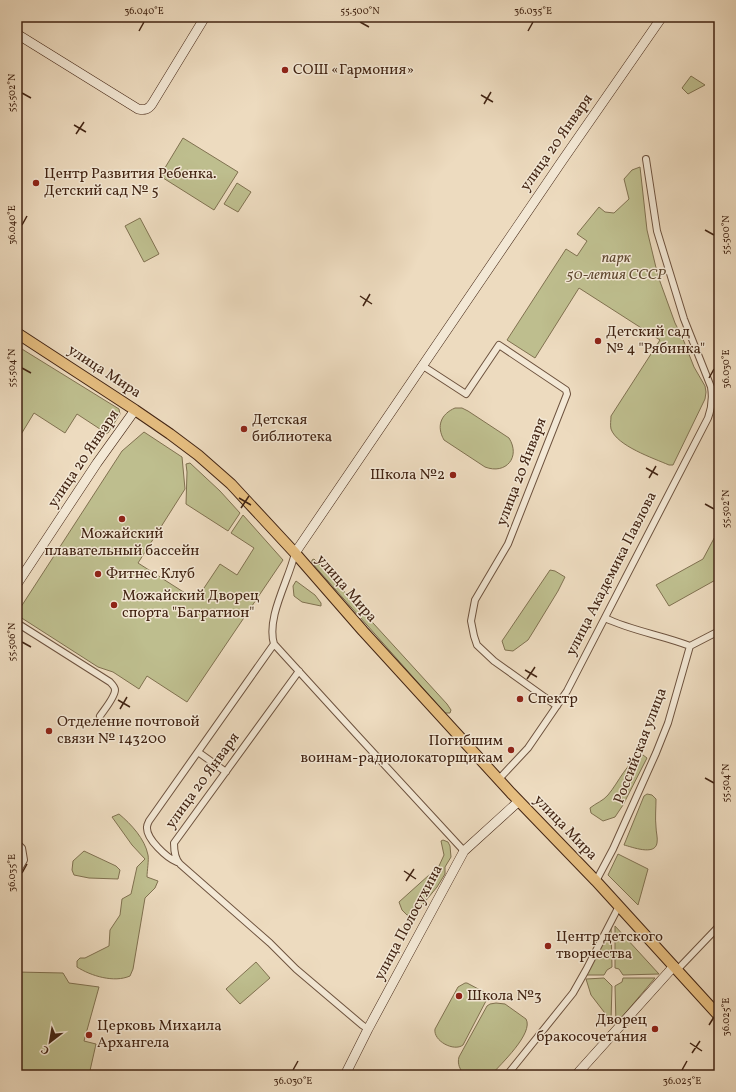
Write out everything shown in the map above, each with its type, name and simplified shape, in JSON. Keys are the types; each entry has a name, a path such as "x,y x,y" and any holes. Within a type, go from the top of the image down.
{"main road":[{"name":"улица Мира","path":"17,333 135,410 183,444 225,478 295,553 363,631 519,801 596,881 719,1016"}],"street":[{"path":"17,34 138,109 143,110 152,104 204,17"},
{"name":"улица 20 Января","path":"274,644 273,639 276,609 292,567 295,553 662,17"},
{"name":"улица Академика Павлова","path":"499,779 528,748 567,691 712,408 713,399 711,387 684,319 657,230 646,159"},
{"name":"улица 20 Января","path":"423,366 466,394 499,345 566,390 567,394 508,544 475,600 471,621 477,645 494,661 557,706"},
{"name":"улица 20 Января","path":"17,584 97,463 135,410"},
{"path":"605,618 640,632 675,640 690,646 719,631"},
{"path":"17,623 114,686 115,690 113,696 100,716"},
{"path":"368,1029 296,969 270,943 222,900 177,862 160,850 149,835 146,827 149,821 274,644 464,851"},
{"name":"Российская улица","path":"596,881 613,849 656,753 668,723 690,646"},
{"name":"улица 20 Января","path":"177,862 174,843 299,671"},
{"path":"198,752 226,772"},
{"name":"улица Полосухина","path":"345,1075 368,1029 464,851 519,801"},
{"path":"17,843 22,848 24,860 17,872"},
{"path":"507,1075 573,993 619,906"},
{"path":"576,1075 675,968 719,926"}],"green space":[{"path":"691,76 705,85 688,94 682,88"},
{"path":"183,138 238,172 214,210 160,176"},
{"name":"парк 50-летия СССР","path":"640,167 647,230 658,276 675,323 694,367 705,386 706,392 705,399 673,465 669,465 636,451 620,441 611,429 611,416 660,340 579,288 535,358 507,340 566,249 577,256 587,241 577,234 599,207 605,212 614,213 629,199 624,179 632,170"},
{"path":"237,183 251,192 238,212 224,204"},
{"path":"140,218 159,254 144,262 125,226"},
{"path":"17,346 119,409 120,414 108,433 77,414 65,433 34,413 17,441"},
{"path":"455,408 462,408 468,411 509,438 513,452 509,463 499,469 485,467 444,440 440,430 441,421 446,414"},
{"path":"144,432 182,457 185,489 138,563 196,600 220,564 237,575 254,548 231,533 243,515 283,560 187,702 147,676 139,689 113,672 98,667 17,615 122,451"},
{"path":"190,463 220,491 240,513 228,531 186,504 186,464"},
{"path":"719,529 719,578 669,606 656,585 703,559"},
{"path":"314,559 447,704 451,710 450,713 445,713 312,563 312,560"},
{"path":"550,570 555,571 565,577 558,591 528,640 513,651 505,650 502,641"},
{"path":"296,581 315,595 321,603 321,606 302,602 294,596 293,586"},
{"path":"643,755 647,758 623,805 615,817 603,821 591,813 590,808 606,797 632,762"},
{"path":"647,794 652,795 656,799 657,843 652,849 643,850 624,845 644,796"},
{"path":"119,814 133,827 144,843 148,857 147,877 158,881 155,888 145,898 133,969 130,976 110,979 96,976 77,967 77,961 80,958 85,958 109,946 110,930 120,915 122,899 131,894 137,867 145,859 132,845 112,817"},
{"path":"443,840 448,842 450,846 451,857 445,867 445,874 437,887 414,915 407,915 402,910 399,902 439,866 444,855 441,841"},
{"path":"84,851 116,866 120,870 118,879 89,878 74,875 72,870 73,861"},
{"path":"618,854 648,869 638,905 608,875"},
{"path":"611,926 612,967 607,970 604,975 585,975"},
{"path":"615,926 659,974 623,975 619,969 615,968"},
{"path":"256,962 270,978 240,1004 226,989"},
{"path":"17,972 63,973 69,983 99,987 84,1041 96,1044 89,1075 17,1075"},
{"path":"604,978 612,986 611,1021 591,995 586,979"},
{"path":"623,978 655,978 616,1024 615,986 622,982"},
{"path":"465,983 484,992 487,999 463,1045 455,1047 445,1044 437,1038 435,1029 458,987"},
{"path":"496,1003 505,1004 526,1019 527,1025 525,1032 509,1056 491,1075 465,1075 459,1067 459,1057 487,1006"}],"place":[{"name":"СОШ «Гармония»","path":"285,70"},
{"name":"Центр Развития Ребенка. Детский сад № 5","path":"36,183"},
{"name":"Детский сад № 4 \"Рябинка\"","path":"598,341"},
{"name":"Детская библиотека","path":"244,429"},
{"name":"Школа №2","path":"453,475"},
{"name":"Можайский плавательный бассейн","path":"122,519"},
{"name":"Фитнес Клуб","path":"98,574"},
{"name":"Можайский Дворец спорта \"Багратион\"","path":"114,605"},
{"name":"Спектр","path":"520,699"},
{"name":"Отделение почтовой связи № 143200","path":"49,731"},
{"name":"Погибшим воинам-радиолокаторщикам","path":"511,750"},
{"name":"Центр детского творчества","path":"548,946"},
{"name":"Школа №3","path":"459,996"},
{"name":"Дворец бракосочетания","path":"655,1029"},
{"name":"Церковь Михаила Архангела","path":"89,1035"}]}
